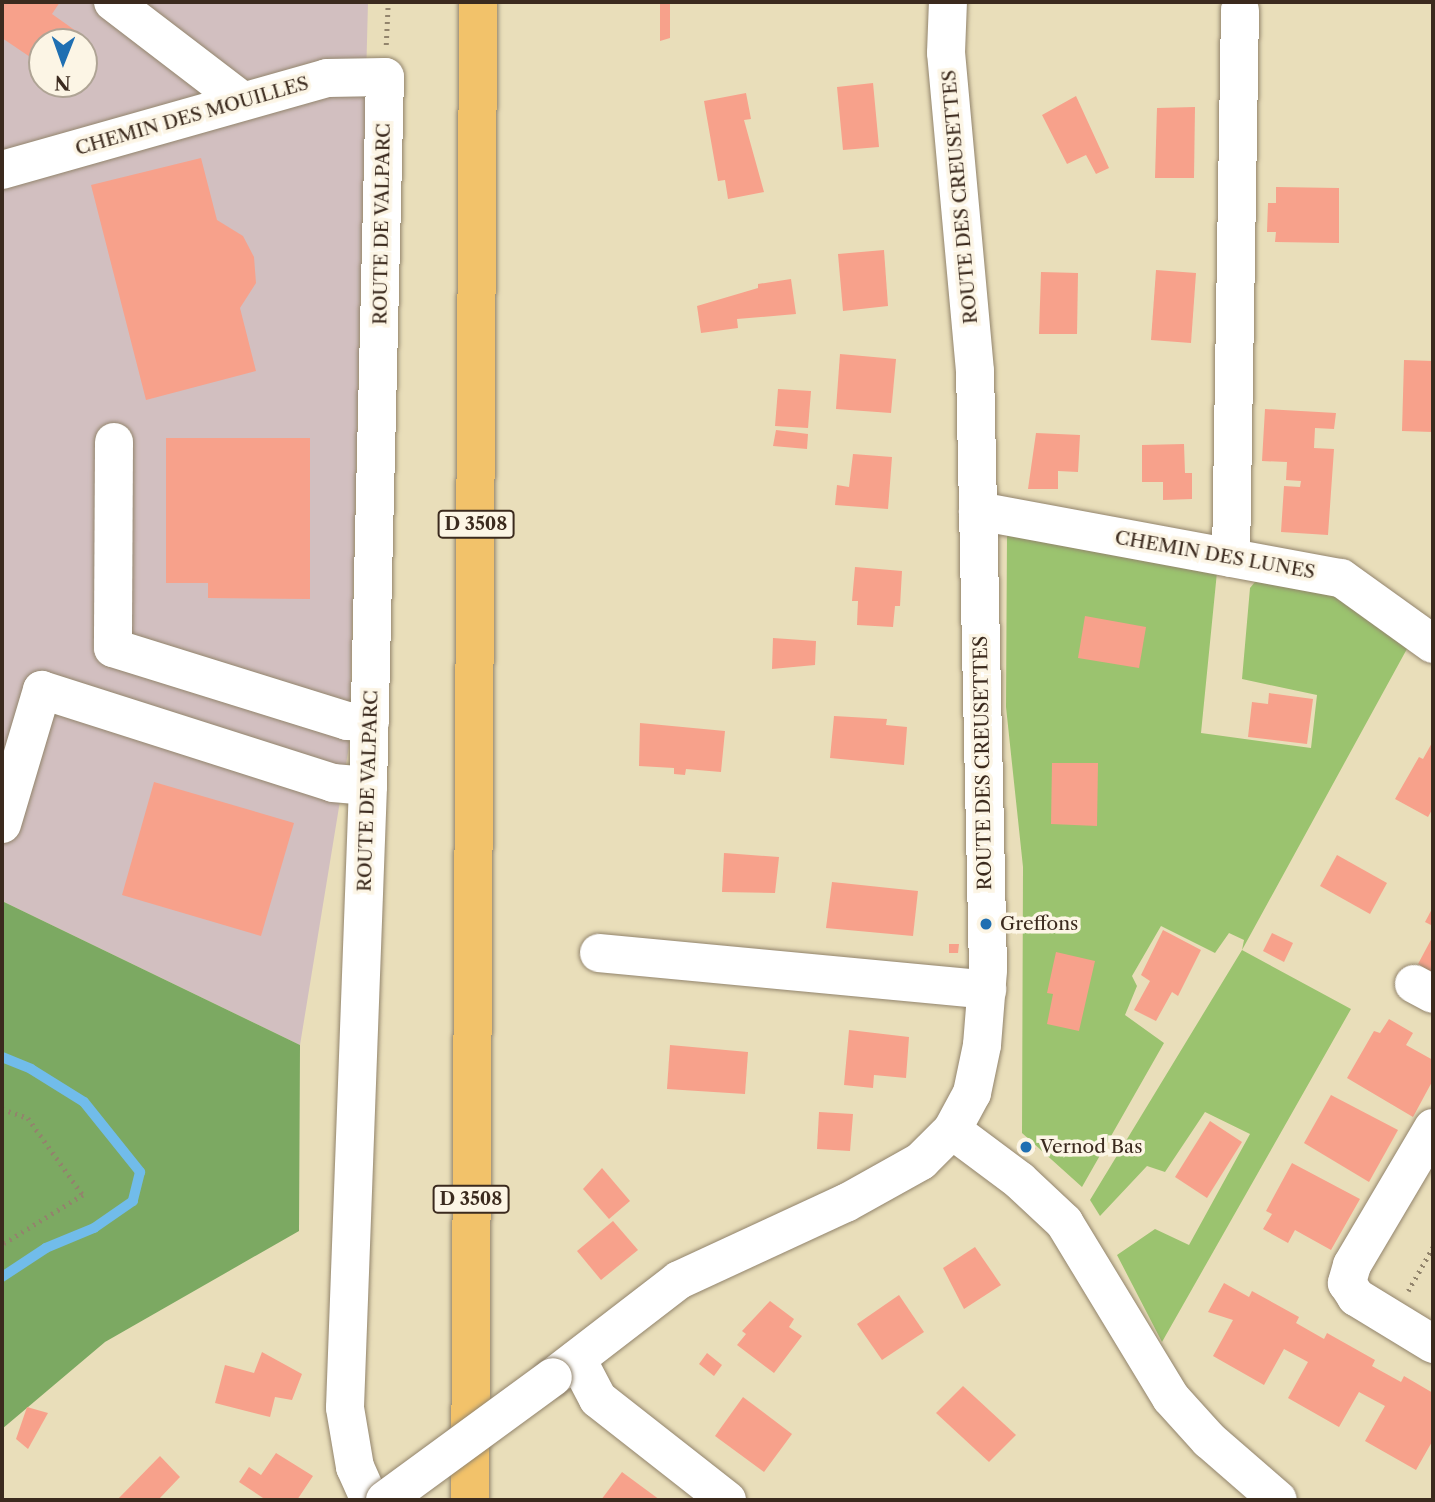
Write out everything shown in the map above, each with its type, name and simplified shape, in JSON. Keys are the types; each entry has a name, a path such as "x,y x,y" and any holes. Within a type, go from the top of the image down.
{"highway":[{"name":"D 3508","path":"470,1500 468,1352 478,2"},
{"path":"456,1500 468,1352"}],"street":[{"name":"ROUTE DES CREUSETTES","path":"384,1500 565,1368 679,1280 897,1178 921,1161 952,1130 972,1093 987,990 975,371 946,53 948,2"},
{"path":"122,5 241,100"},
{"path":"1231,558 1240,10"},
{"name":"CHEMIN DES MOUILLES","path":"2,170 241,100 327,78 385,77"},
{"name":"ROUTE DE VALPARC","path":"370,1500 355,1466 345,1408 370,722 385,77"},
{"path":"114,442 113,648 347,722 370,722"},
{"name":"CHEMIN DES LUNES","path":"978,511 1342,578 1433,644"},
{"path":"2,824 42,690 333,783 368,786"},
{"path":"599,953 987,990"},
{"path":"1433,1128 1348,1275 1349,1289 1356,1297 1433,1344"},
{"path":"952,1130 1019,1180 1064,1222 1171,1398 1209,1440 1278,1500"},
{"path":"565,1368 602,1402 727,1500"}],"path":[{"path":"2,1109 28,1118 83,1195 2,1245"},
{"path":"1393,1320 1433,1247"}],"shaded area":[{"path":"2,2 368,2 349,746 300,1045 2,901"}],"green space":[{"path":"1007,534 1217,572 1201,733 1311,748 1317,695 1242,679 1250,588 1259,577 1330,586 1408,647 1242,950 1244,940 1229,933 1215,953 1161,926 1132,976 1137,986 1125,1015 1164,1043 1082,1187 1022,1133 1023,867 1006,707"},
{"path":"2,901 300,1045 299,1231 105,1342 2,1429"},
{"path":"1242,950 1351,1009 1162,1342 1117,1255 1155,1229 1189,1245 1250,1134 1205,1112 1165,1172 1147,1166 1100,1216 1090,1200"}],"building":[{"path":"2,2 60,2 52,14 72,28 28,28 28,56 2,38"},
{"path":"660,2 670,2 670,38 660,41"},
{"path":"873,83 879,147 843,150 837,87"},
{"path":"746,93 751,119 744,120 764,192 728,199 725,180 718,181 704,101"},
{"path":"1076,96 1109,168 1096,174 1086,155 1067,164 1042,115"},
{"path":"1195,107 1194,178 1155,178 1157,108"},
{"path":"201,158 217,220 243,236 254,257 256,283 240,308 256,371 146,400 91,185"},
{"path":"1276,187 1339,188 1339,243 1275,242 1276,232 1267,232 1268,203 1276,203"},
{"path":"884,250 888,306 843,311 838,254"},
{"path":"1156,270 1196,273 1191,343 1151,340"},
{"path":"1041,272 1078,273 1077,334 1039,334"},
{"path":"791,279 796,314 737,319 738,328 701,333 697,306 758,288 758,284"},
{"path":"840,354 896,359 891,413 836,409"},
{"path":"1404,360 1433,361 1433,432 1402,431"},
{"path":"778,389 811,391 808,428 775,426"},
{"path":"1265,409 1336,413 1334,429 1315,428 1314,448 1334,449 1328,535 1281,532 1284,486 1300,487 1301,481 1286,480 1287,462 1262,461"},
{"path":"776,430 808,434 807,449 773,446"},
{"path":"1036,433 1080,435 1078,472 1058,471 1058,489 1028,489"},
{"path":"166,438 310,438 310,599 208,598 208,583 166,583"},
{"path":"1184,444 1185,473 1192,473 1192,499 1163,500 1163,482 1142,482 1142,445"},
{"path":"853,454 892,457 888,509 835,505 837,485 849,487"},
{"path":"855,567 902,571 900,606 895,606 893,627 857,625 858,601 852,601"},
{"path":"1085,616 1146,627 1139,668 1078,658"},
{"path":"773,638 816,641 815,665 772,669"},
{"path":"1269,693 1313,699 1307,744 1248,737 1252,702 1268,704"},
{"path":"834,716 887,719 886,725 907,727 904,765 830,758"},
{"path":"640,723 725,731 721,772 686,769 685,775 674,774 674,768 639,766"},
{"path":"1433,741 1433,808 1428,817 1395,799 1419,757 1423,759"},
{"path":"1052,763 1098,763 1097,826 1051,824"},
{"path":"154,782 294,823 261,936 122,895"},
{"path":"724,853 779,857 775,893 722,892"},
{"path":"1337,855 1387,883 1370,914 1320,886"},
{"path":"832,882 918,891 913,936 826,928"},
{"path":"1433,907 1433,926 1425,922"},
{"path":"1163,930 1201,950 1178,996 1172,992 1156,1021 1134,1010 1150,981 1141,975"},
{"path":"1272,933 1293,943 1284,962 1263,951"},
{"path":"1433,936 1433,973 1418,964"},
{"path":"949,944 959,944 958,953 949,953"},
{"path":"1056,952 1095,961 1079,1031 1047,1024 1053,994 1047,993"},
{"path":"1389,1019 1413,1033 1406,1045 1433,1060 1433,1080 1413,1117 1347,1078 1374,1031 1380,1033"},
{"path":"849,1030 909,1037 906,1078 874,1075 873,1088 844,1085"},
{"path":"670,1045 748,1052 745,1094 667,1089"},
{"path":"1331,1095 1398,1130 1369,1182 1304,1143"},
{"path":"819,1112 853,1114 850,1151 817,1149"},
{"path":"1210,1121 1242,1142 1207,1198 1175,1177"},
{"name":"Vernod Bas","path":"1023,1139 1036,1148 1029,1156 1017,1147"},
{"path":"1292,1163 1360,1199 1331,1250 1295,1230 1288,1243 1263,1229 1272,1214 1266,1211"},
{"path":"602,1168 630,1201 609,1219 583,1189"},
{"path":"613,1221 638,1250 601,1280 577,1251"},
{"path":"975,1247 1001,1285 964,1309 943,1268"},
{"path":"1224,1283 1249,1297 1252,1291 1299,1317 1296,1323 1324,1339 1327,1333 1375,1360 1372,1366 1401,1382 1404,1376 1433,1393 1433,1440 1416,1470 1365,1441 1385,1406 1359,1392 1339,1427 1288,1398 1308,1362 1284,1349 1264,1385 1213,1356 1233,1320 1208,1312"},
{"path":"899,1295 924,1332 882,1360 857,1324"},
{"path":"770,1301 794,1319 789,1327 802,1336 774,1373 737,1345 746,1334 742,1331"},
{"path":"262,1352 302,1374 292,1400 275,1397 270,1417 215,1403 225,1365 254,1373"},
{"path":"707,1353 722,1365 714,1376 699,1364"},
{"path":"963,1386 1016,1435 989,1462 936,1413"},
{"path":"743,1397 792,1434 764,1472 715,1436"},
{"path":"27,1407 48,1413 28,1449 16,1439"},
{"path":"276,1453 313,1476 297,1500 266,1500 239,1482 249,1467 261,1475"},
{"path":"160,1456 180,1477 158,1500 117,1500"},
{"path":"622,1472 660,1500 601,1500"}],"waterway":[{"path":"2,1057 31,1069 84,1102 140,1172 133,1201 94,1228 46,1248 2,1277"}],"place":[{"name":"Greffons","path":"986,924"},
{"name":"Vernod Bas","path":"1026,1147"}]}
